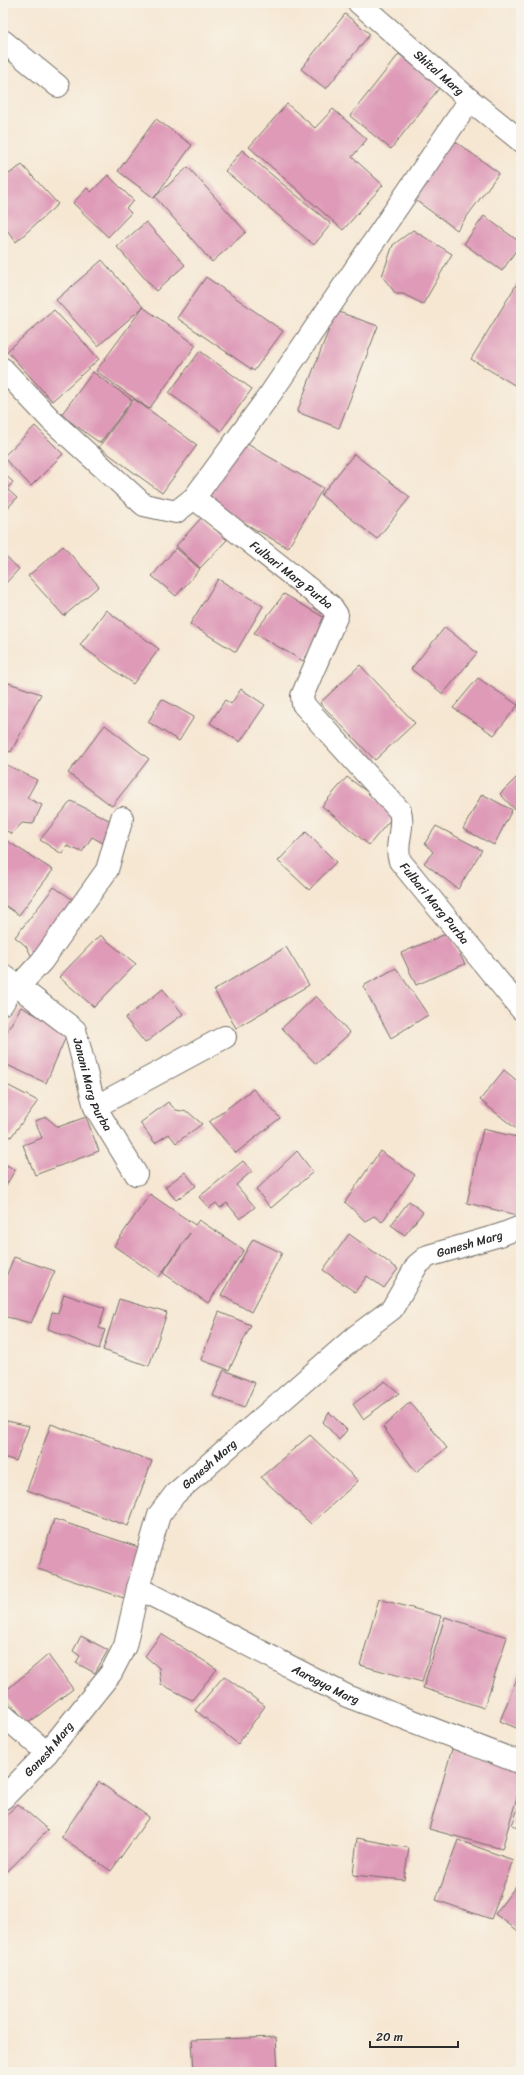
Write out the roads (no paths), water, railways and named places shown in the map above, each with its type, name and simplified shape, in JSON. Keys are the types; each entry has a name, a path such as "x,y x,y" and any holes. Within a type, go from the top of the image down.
{"street":[{"name":"Shital Marg","path":"359,3 470,100 521,141"},
{"path":"3,41 58,86"},
{"path":"3,369 52,422 144,505 176,512 194,498 271,393 470,100"},
{"name":"Fulbari Marg Purba","path":"194,498 331,606 337,615 302,696 303,704 400,811 403,818 397,853 400,861 521,1008"},
{"path":"3,1003 11,982 42,961 107,870 122,818"},
{"name":"Janani Marg Purba","path":"11,982 75,1030 95,1107 136,1174"},
{"path":"95,1107 225,1038"},
{"name":"Ganesh Marg","path":"3,1798 47,1753 111,1672 125,1646 138,1588 158,1515 175,1494 356,1336 392,1309 417,1265 428,1256 500,1235 521,1227"},
{"name":"Aarogya Marg","path":"138,1588 347,1696 521,1764"},
{"path":"3,1714 47,1753"}]}
